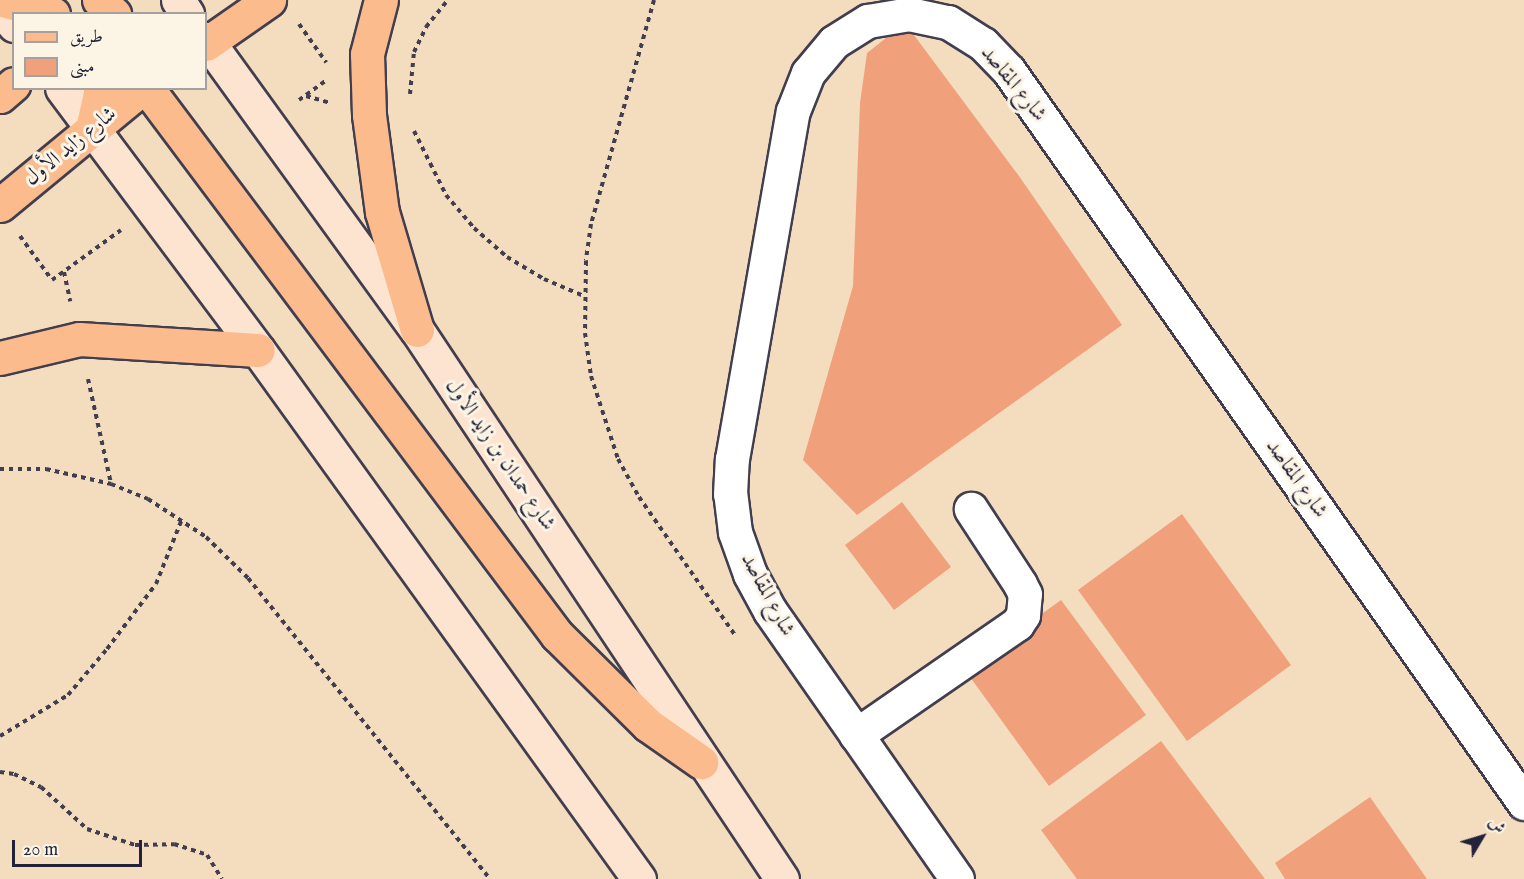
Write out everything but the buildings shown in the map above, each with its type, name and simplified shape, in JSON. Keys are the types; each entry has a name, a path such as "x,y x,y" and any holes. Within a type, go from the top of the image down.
{"main road":[{"path":"3,0 46,12"},
{"path":"99,0 112,12"},
{"path":"207,41 269,0"},
{"path":"381,0 367,54 369,115 382,212 417,330"},
{"path":"0,7 12,22"},
{"name":"شارع حمدان بن زايد الأول","path":"207,43 417,330 664,701 701,762 782,879"},
{"path":"0,96 12,86"},
{"path":"63,90 258,350 639,879"},
{"path":"92,130 101,90"},
{"name":"شارع زايد الأول","path":"0,205 140,90"},
{"path":"148,90 557,635 648,725 701,762"},
{"path":"0,358 79,339 258,350"}],"street":[{"name":"شارع المقاصد","path":"957,879 770,611 750,574 735,532 730,494 732,459 793,111 808,73 834,42 868,21 909,14 948,22 983,44 1009,71 1524,803"},
{"path":"856,735 1017,624 1023,615 1025,594 971,508"}],"path":[{"path":"654,0 591,224 584,296 591,376 618,459 639,497 736,636"},
{"path":"412,128 446,195 474,228 507,257 544,279 584,296"},
{"path":"0,469 46,469 111,484 182,519 248,578 490,879"},
{"path":"0,736 68,695 107,649 156,584 182,519"},
{"path":"0,772 14,774 41,787 87,829 135,845 174,844 207,855 222,879"}]}
